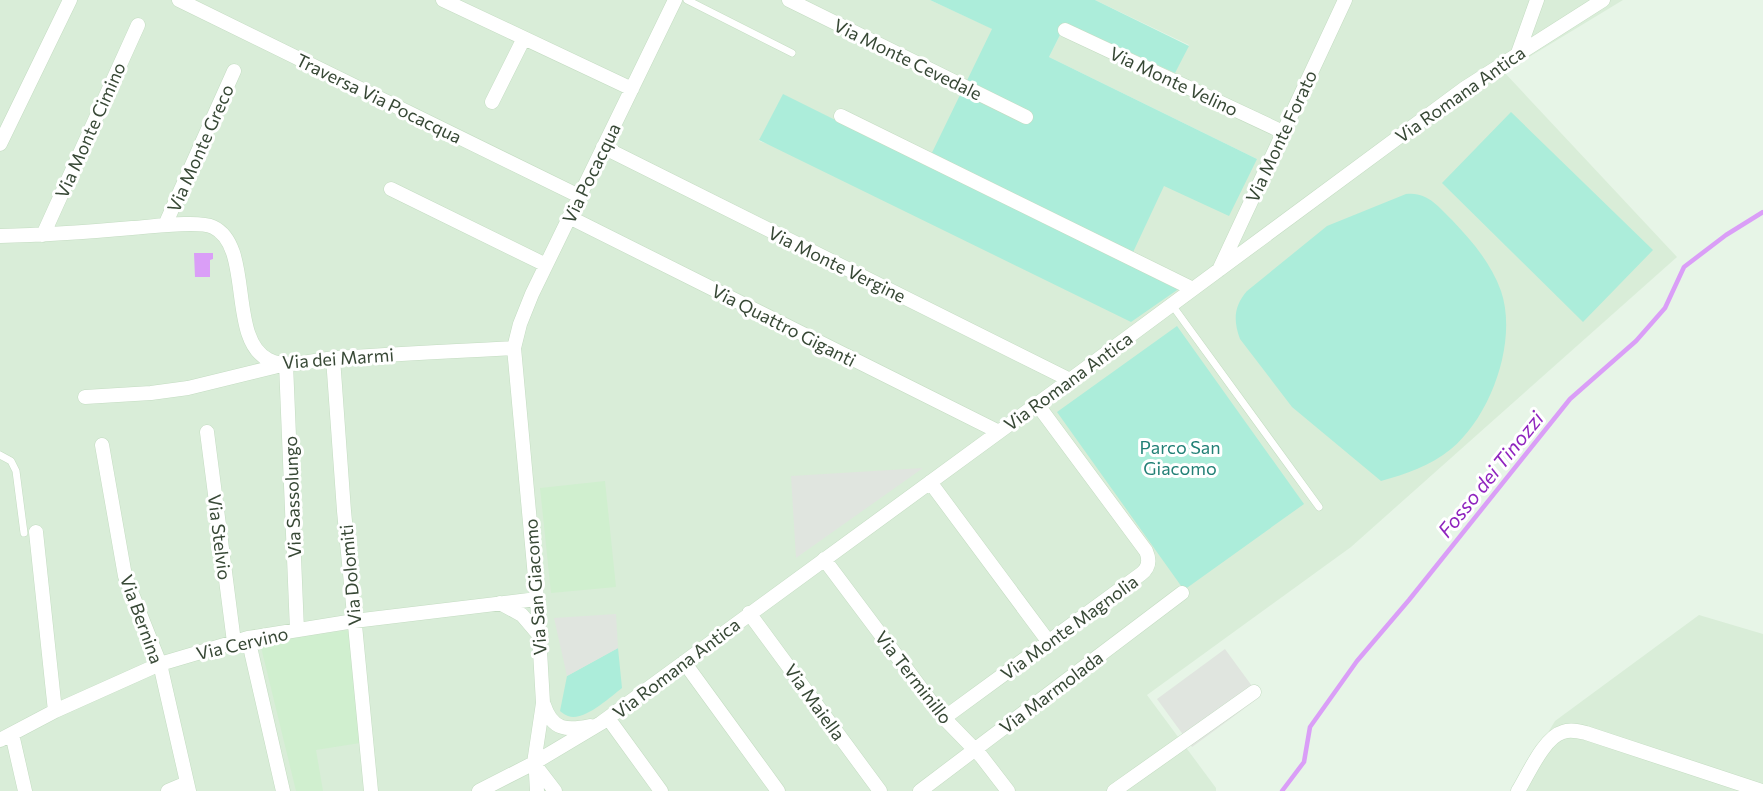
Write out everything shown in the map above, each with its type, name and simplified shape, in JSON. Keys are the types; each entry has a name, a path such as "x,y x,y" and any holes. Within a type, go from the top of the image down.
{"street":[{"path":"0,144 70,0"},
{"name":"Traversa Via Pocacqua","path":"178,0 579,196"},
{"path":"443,0 632,89"},
{"name":"Via Pocacqua","path":"514,348 520,324 546,265 675,0"},
{"name":"Via Monte Cevedale","path":"789,0 1026,117"},
{"name":"Via Monte Forato","path":"1218,271 1345,0"},
{"path":"1518,53 1537,0"},
{"name":"Via Romana Antica","path":"534,763 604,721 1465,88 1603,0"},
{"name":"Via Monte Cimino","path":"43,235 138,26"},
{"name":"Via Monte Velino","path":"1065,30 1283,132"},
{"path":"492,102 524,38"},
{"name":"Via Monte Greco","path":"165,225 234,71"},
{"path":"841,116 1193,289"},
{"name":"Via Monte Vergine","path":"603,147 1070,380"},
{"path":"391,189 546,265"},
{"name":"Via Quattro Giganti","path":"569,217 999,432"},
{"name":"Via dei Marmi","path":"0,237 165,225 210,225 228,239 232,248 252,343 267,360 286,364 333,358 514,348"},
{"name":"Via San Giacomo","path":"514,348 537,599 543,703 534,763 537,791"},
{"name":"Via Dolomiti","path":"333,358 344,511 371,791"},
{"path":"85,397 188,388 286,364"},
{"name":"Via Sassolungo","path":"286,364 297,630"},
{"name":"Via Monte Magnolia","path":"944,718 1141,574 1147,567 1146,551 1037,404"},
{"name":"Via Stelvio","path":"207,432 241,640 283,791"},
{"name":"Via Bernina","path":"102,445 125,576 160,664 188,787"},
{"path":"930,482 1048,641"},
{"path":"30,533 55,711"},
{"name":"Via Terminillo","path":"824,559 944,718 976,750 1008,791"},
{"name":"Via Marmolada","path":"920,791 1182,593"},
{"name":"Via Cervino","path":"6,737 55,711 160,664 241,640 354,621 537,599"},
{"path":"500,603 522,615 539,635"},
{"name":"Via Maiella","path":"749,613 880,791"},
{"path":"684,662 778,791"},
{"path":"1114,791 1254,692"},
{"path":"543,703 549,717 561,727 580,728 604,721 661,791"},
{"path":"1518,791 1548,743 1559,733 1569,730 1586,733 1762,791"},
{"path":"6,737 25,791"},
{"path":"479,791 534,763 555,791"},
{"path":"168,791 188,787"}],"lane":[{"path":"687,0 792,53"},
{"path":"1172,305 1319,507"},
{"path":"0,455 11,461 16,471 30,533"}],"shaded area":[{"path":"0,0 930,0 993,29 927,165 783,95 759,141 1127,263 1164,185 1257,159 1049,57 1066,23 1175,72 1189,45 1095,0 1623,0 1504,72 1677,257 1351,547 1147,695 1216,791 0,791"},
{"path":"194,253 213,253 213,259 210,260 210,277 195,277"},
{"path":"923,468 796,558 791,476"},
{"path":"605,481 616,587 551,593 540,488"},
{"path":"616,614 618,648 567,676 554,618"},
{"path":"1699,615 1763,634 1763,791 1513,791 1555,721"},
{"path":"348,630 360,743 316,750 323,791 296,791 260,643"},
{"path":"1225,649 1260,697 1192,747 1157,699"}],"green space":[{"path":"930,0 1095,0 1189,46 1175,73 1066,23 1049,57 1257,159 1229,216 1164,186 1128,263 1180,288 1131,322 759,140 783,94 926,165 992,29"},
{"path":"1511,112 1653,250 1583,322 1442,183"},
{"path":"1406,194 1420,195 1432,201 1480,253 1501,291 1506,332 1503,354 1489,398 1465,435 1451,449 1426,465 1381,481 1292,407 1240,339 1236,326 1236,314 1239,302 1247,291 1327,226"},
{"name":"Parco San Giacomo","path":"1177,326 1304,504 1184,590 1057,412"},
{"path":"618,648 622,688 596,708 582,715 568,716 560,711 567,676"}],"waterway":[{"name":"Fosso dei Tinozzi","path":"1282,791 1304,762 1310,727 1357,661 1409,600 1570,399 1636,341 1665,308 1684,267 1726,235 1763,212"}]}
